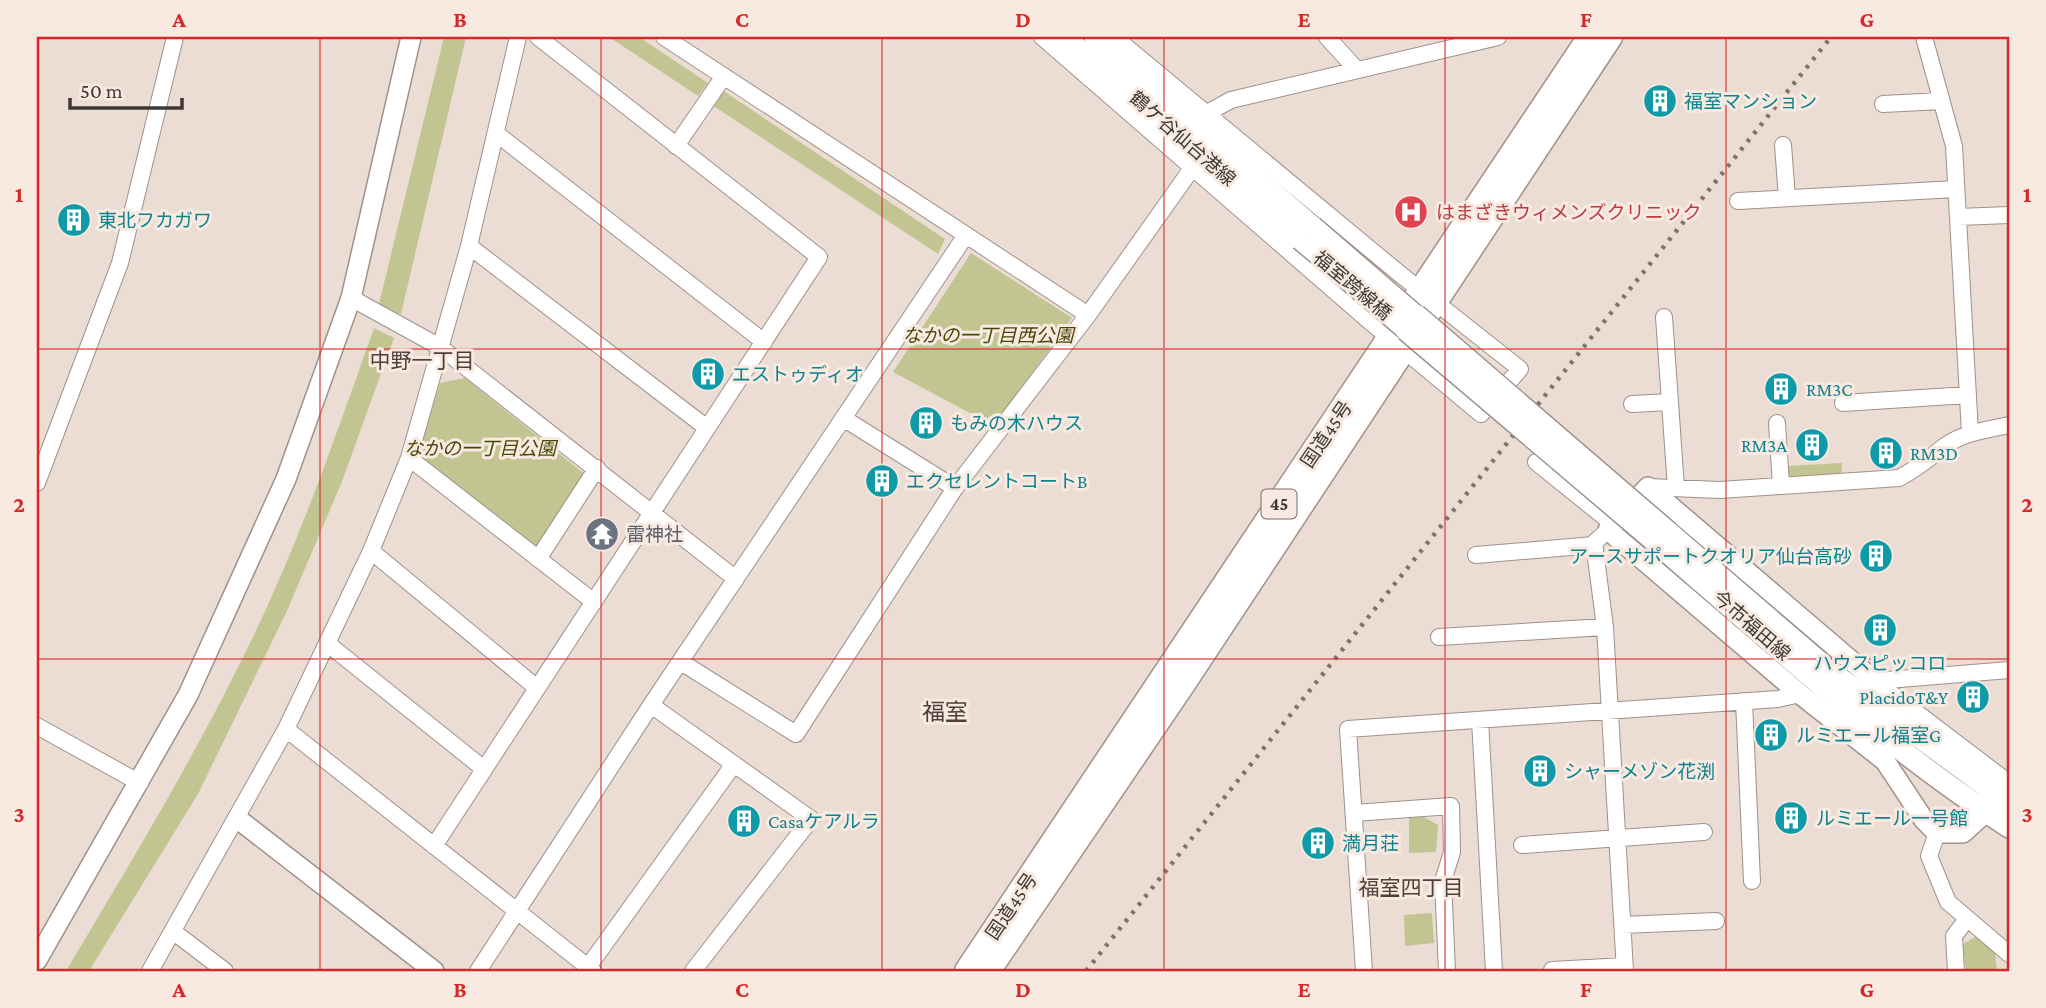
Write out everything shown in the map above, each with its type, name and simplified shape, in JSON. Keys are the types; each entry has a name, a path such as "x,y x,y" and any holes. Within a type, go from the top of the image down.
{"highway":[{"name":"国道45号","path":"988,971 1184,684 1590,37"},
{"name":"国道45号","path":"967,971 1610,37"}],"main road":[{"name":"今市福田線","path":"1412,321 1663,538 1829,692 1920,764 2009,827"},
{"name":"今市福田線","path":"1663,538 1831,672 2009,803"}],"street":[{"path":"37,483 120,263 175,37"},
{"path":"37,960 188,695 286,479 351,298 411,37"},
{"path":"150,971 238,819 286,729 328,644 409,458 469,246 518,37"},
{"path":"434,846 819,257 538,37"},
{"path":"664,37 1088,315"},
{"path":"1042,37 1193,167 1412,321 1520,369 1481,414 1412,321 1208,113 1114,37"},
{"name":"鶴ケ谷仙台港線","path":"1066,37 1307,233"},
{"name":"鶴ケ谷仙台港線","path":"1094,37 1307,233"},
{"path":"1327,37 1357,70"},
{"path":"1208,113 1231,100 1497,37"},
{"path":"1924,37 1954,146 1970,433"},
{"path":"677,146 724,76"},
{"path":"1883,104 1941,101"},
{"path":"497,134 764,342"},
{"path":"1783,145 1787,198"},
{"path":"681,662 796,734 955,488 1088,315 1193,167"},
{"path":"1738,201 1956,189"},
{"path":"1958,217 2009,215"},
{"name":"福室跨線橋","path":"1307,233 1412,321"},
{"path":"478,971 651,705 966,235"},
{"path":"469,246 708,428"},
{"path":"351,298 440,347 736,579"},
{"path":"1664,317 1676,488"},
{"path":"1843,403 1968,394"},
{"path":"1632,404 1670,402"},
{"path":"843,418 955,488"},
{"path":"1777,424 1781,486"},
{"path":"1476,555 1594,545 1648,487 1720,490 1899,478 1920,468 1946,445 1970,433 2009,425"},
{"path":"409,458 594,602"},
{"path":"1536,462 1800,694 1885,761 1924,820 1937,833 1963,833 1979,822 1986,811"},
{"path":"538,559 597,468"},
{"path":"1648,487 1875,681 2009,783"},
{"path":"1552,970 1625,969 1605,626 1594,545"},
{"path":"370,551 537,688"},
{"path":"1439,638 1605,626"},
{"path":"328,644 484,769"},
{"path":"1875,681 2009,670"},
{"path":"1364,971 1348,729 1744,701 1800,694"},
{"path":"1744,701 1752,881"},
{"path":"651,705 811,819 693,971"},
{"path":"1480,720 1494,971"},
{"path":"37,726 140,783"},
{"path":"286,729 591,969 734,764"},
{"path":"1354,813 1451,806 1452,852 1443,881 1447,971"},
{"path":"238,819 435,971"},
{"path":"1522,845 1704,832"},
{"path":"1937,833 1928,856 1948,902 2009,954"},
{"path":"1956,971 1954,936 1967,919"},
{"path":"1622,925 1716,921"},
{"path":"174,932 225,971"}],"green space":[{"path":"444,37 466,37 401,314 378,308"},
{"path":"609,37 639,37 708,83 698,96"},
{"path":"722,90 945,239 938,254 712,105"},
{"name":"なかの一丁目西公園","path":"971,253 1072,318 994,426 893,372"},
{"path":"374,328 394,338 341,484 286,613 198,794 89,971 66,971 186,765 252,639 302,524"},
{"name":"なかの一丁目公園","path":"465,378 587,476 538,548 424,461 420,447 440,383"},
{"path":"1842,463 1841,479 1797,482 1788,474 1787,466"},
{"path":"1424,817 1438,825 1436,852 1409,853 1409,818"},
{"path":"1432,913 1434,943 1405,946 1404,915"},
{"path":"1975,937 1995,950 1997,971 1966,971 1963,944"}],"railway":[{"path":"1086,971 1831,37"}],"place":[{"name":"福室マンション","path":"1660,101"},
{"name":"はまざきウィメンズクリニック","path":"1411,212"},
{"name":"東北フカガワ","path":"74,220"},
{"name":"エストゥディオ","path":"708,374"},
{"name":"RM3C","path":"1781,389"},
{"name":"もみの木ハウス","path":"926,423"},
{"name":"RM3A","path":"1812,445"},
{"name":"RM3D","path":"1886,453"},
{"name":"エクセレントコートB","path":"882,481"},
{"name":"雷神社","path":"602,534"},
{"name":"アースサポートクオリア仙台高砂","path":"1876,556"},
{"name":"ハウスピッコロ","path":"1880,630"},
{"name":"PlacidoT&Y","path":"1973,697"},
{"name":"ルミエール福室G","path":"1771,735"},
{"name":"シャーメゾン花渕","path":"1540,771"},
{"name":"ルミエール一号館","path":"1791,818"},
{"name":"Casaケアルラ","path":"744,821"},
{"name":"満月荘","path":"1318,843"}],"district":[{"name":"中野一丁目","path":"422,361"},
{"name":"福室","path":"945,712"},
{"name":"福室四丁目","path":"1411,888"}]}
